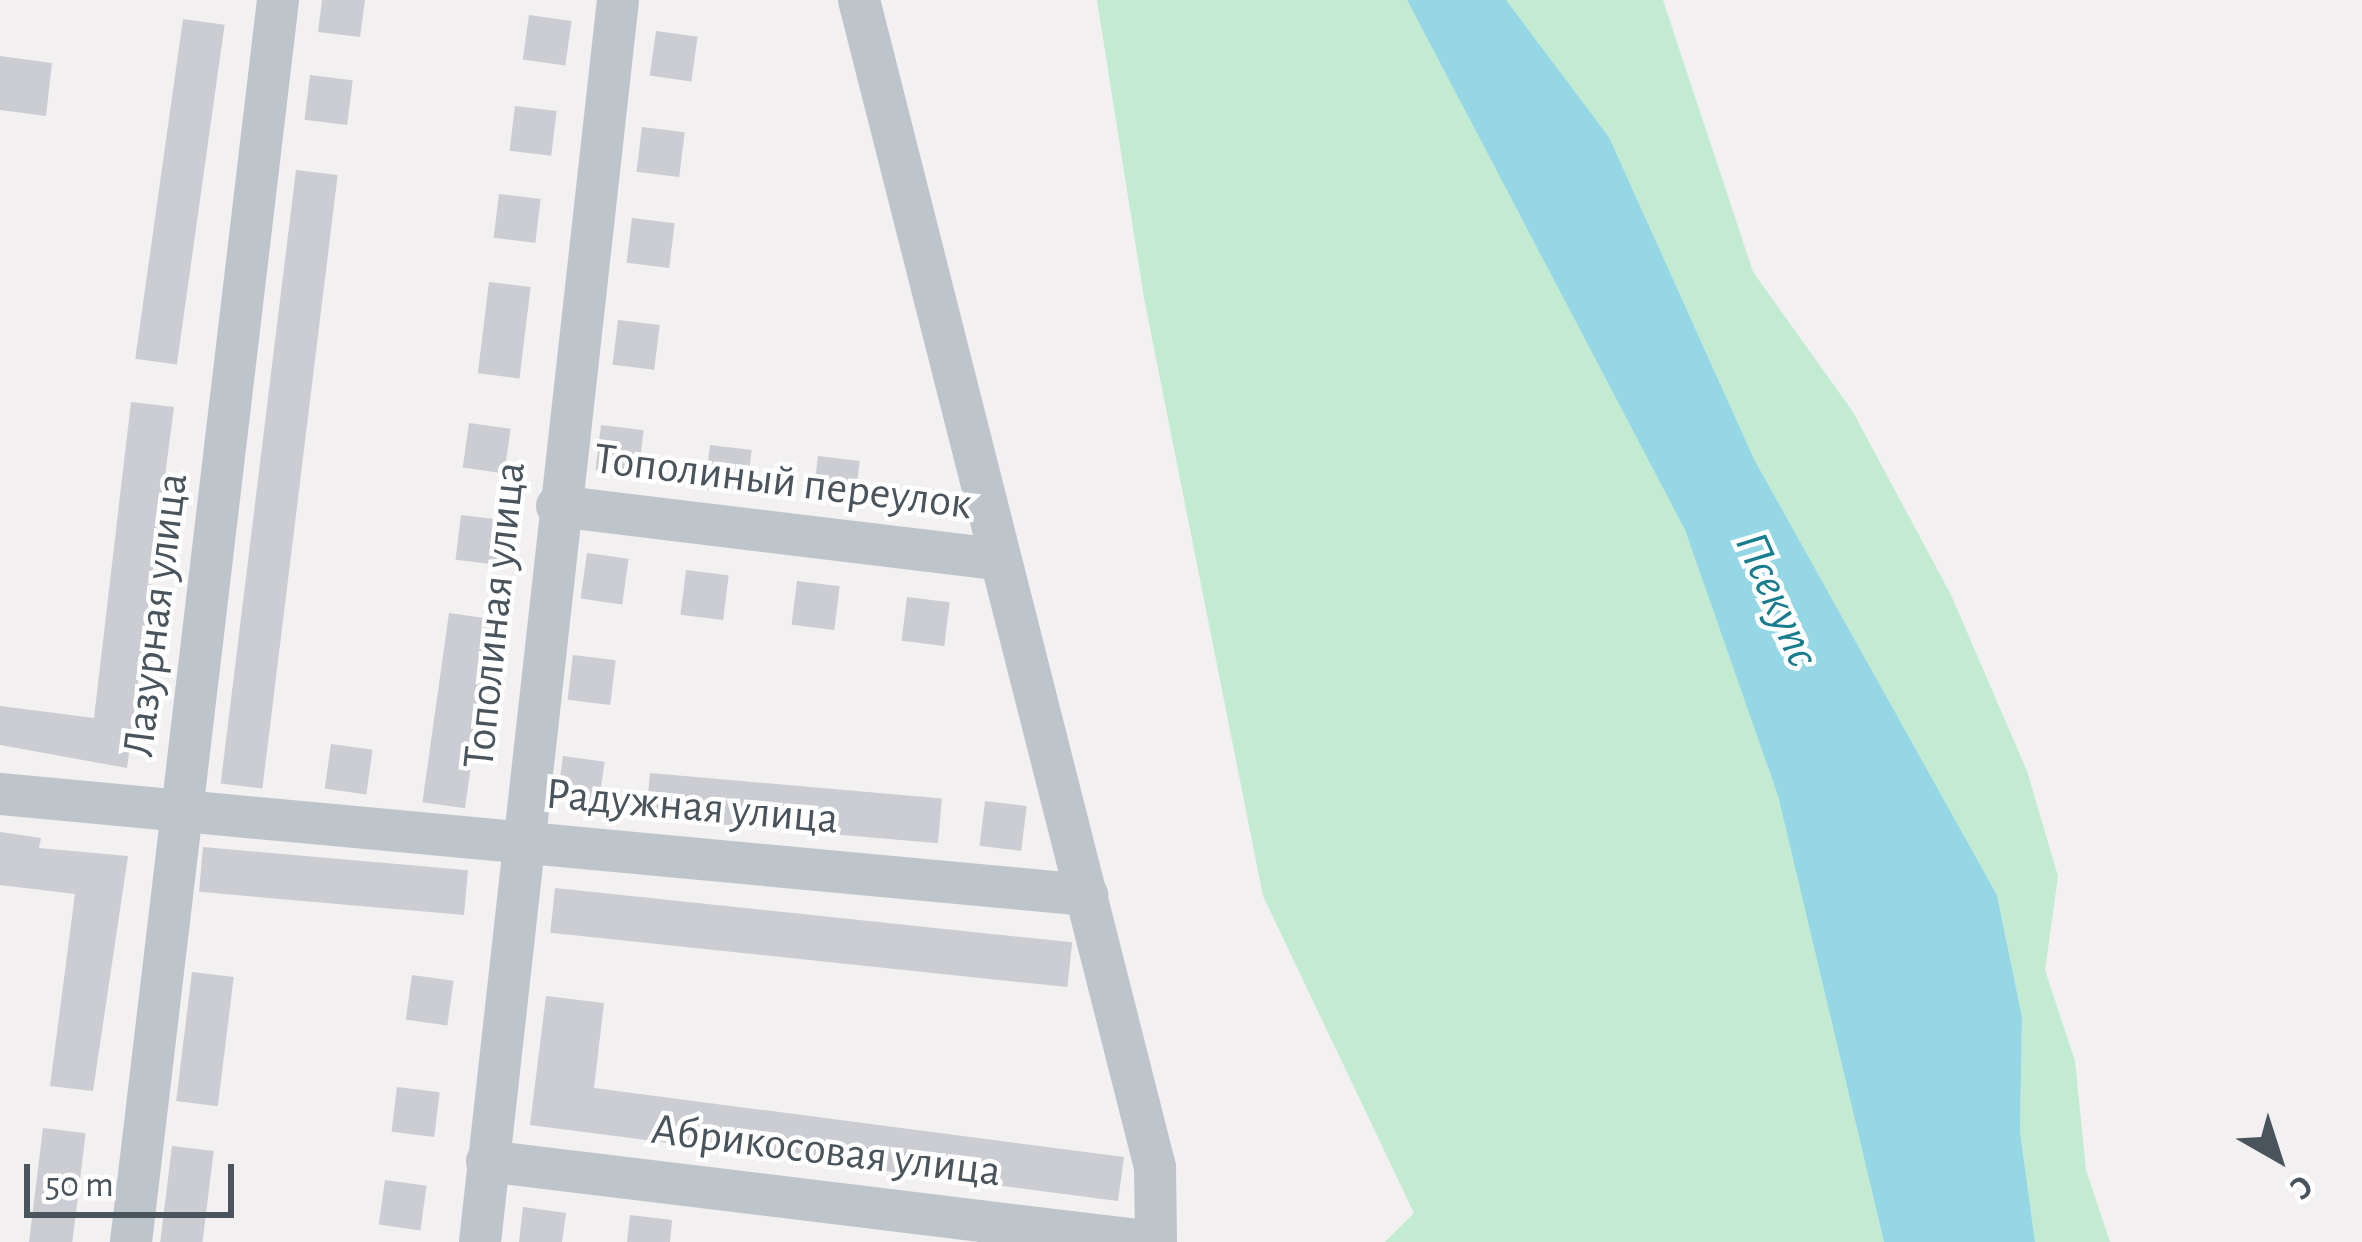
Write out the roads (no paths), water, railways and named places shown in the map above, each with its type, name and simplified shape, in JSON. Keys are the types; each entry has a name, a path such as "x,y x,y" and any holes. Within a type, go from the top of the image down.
{"street":[{"name":"Лазурная улица","path":"131,1242 278,0"},
{"name":"Тополиная улица","path":"480,1242 557,506 618,0"},
{"path":"859,0 997,559 1155,1167 1154,1242"},
{"name":"Тополиный переулок","path":"557,506 997,559"},
{"name":"Радужная улица","path":"0,794 1087,895"},
{"name":"Абрикосовая улица","path":"488,1161 1154,1242"}],"water":[{"name":"Псекупс","path":"1407,0 1506,0 1609,137 1754,459 1997,895 2022,1017 2020,1131 2035,1242 1884,1242 1778,796 1685,530"}]}
